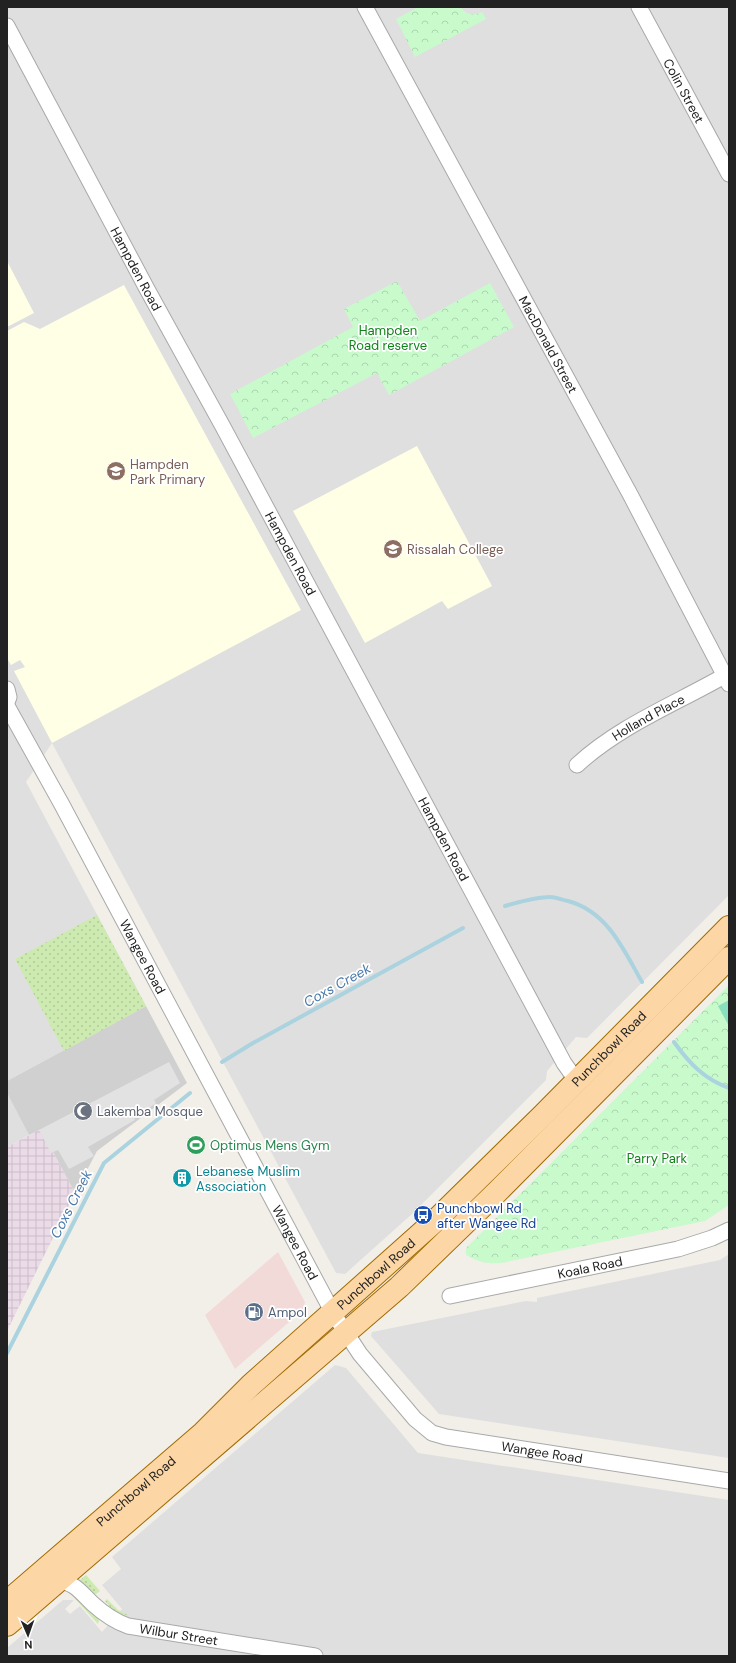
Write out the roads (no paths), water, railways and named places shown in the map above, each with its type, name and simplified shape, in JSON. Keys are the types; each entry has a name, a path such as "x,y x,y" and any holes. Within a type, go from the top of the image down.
{"main road":[{"name":"Punchbowl Road","path":"7,1602 203,1432 251,1385 334,1313 435,1221 729,927"},
{"name":"Punchbowl Road","path":"7,1625 399,1287 467,1222 729,958"}],"street":[{"name":"MacDonald Street","path":"365,7 630,496 727,680"},
{"name":"Colin Street","path":"639,7 729,174"},
{"name":"Hampden Road","path":"7,26 146,289 222,426 564,1063 576,1080"},
{"name":"Holland Place","path":"577,765 616,734 727,680"},
{"path":"7,689 9,697 7,702"},
{"name":"Wangee Road","path":"7,706 346,1334 360,1354 415,1419 432,1433 465,1441 729,1481"},
{"name":"Koala Road","path":"450,1296 678,1249 712,1238 729,1230"},
{"name":"Wilbur Street","path":"58,1581 64,1581 73,1585 118,1623 142,1630 315,1656"}],"waterway":[{"name":"Coxs Creek","path":"505,906 544,897 554,897 582,906 594,914 613,933 642,982"},
{"name":"Coxs Creek","path":"222,1062 253,1043 463,928"},
{"name":"Coxs Creek","path":"674,1042 685,1057 698,1070 712,1080 729,1088"},
{"name":"Coxs Creek","path":"7,1353 104,1163 190,1093"}],"place":[{"name":"Hampden Park Primary","path":"116,471"},
{"name":"Rissalah College","path":"393,549"},
{"name":"Lakemba Mosque","path":"83,1111"},
{"name":"Optimus Mens Gym","path":"196,1145"},
{"name":"Lebanese Muslim Association","path":"182,1178"},
{"name":"Punchbowl Rd after Wangee Rd","path":"423,1215"},
{"name":"Ampol","path":"254,1312"}],"park label":[{"name":"Hampden Road reserve","path":"388,338"},
{"name":"Parry Park","path":"657,1158"}]}
